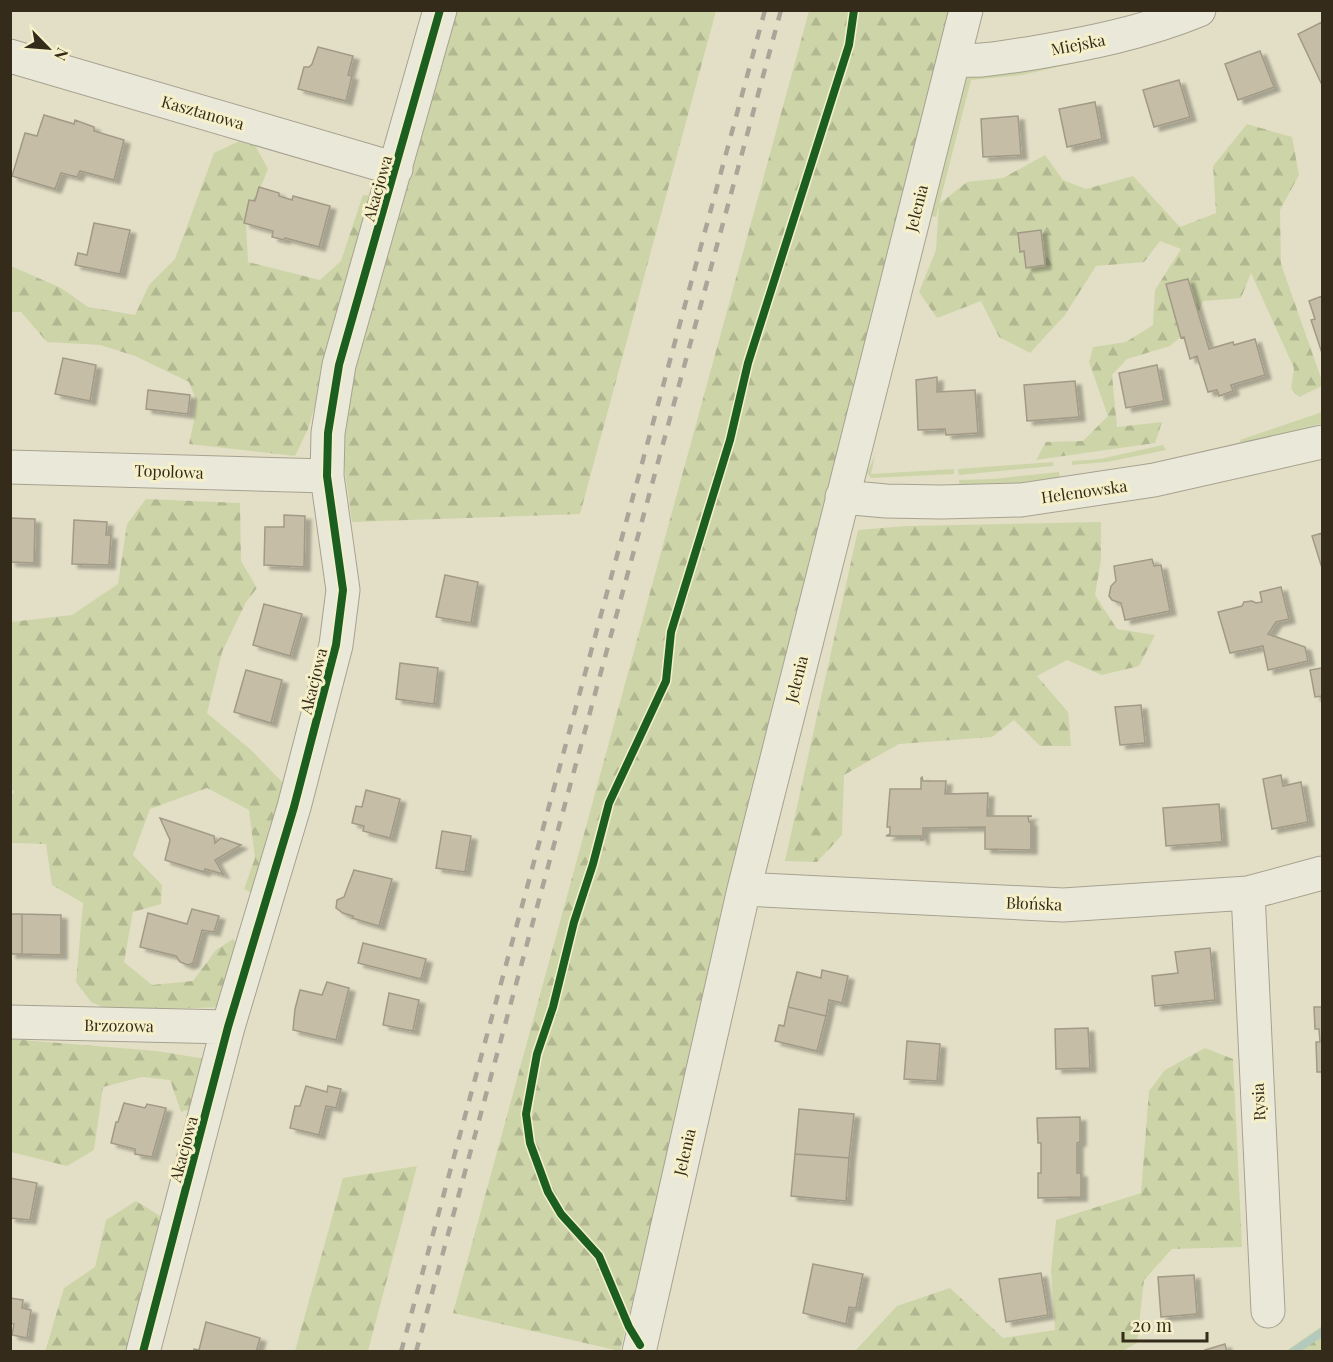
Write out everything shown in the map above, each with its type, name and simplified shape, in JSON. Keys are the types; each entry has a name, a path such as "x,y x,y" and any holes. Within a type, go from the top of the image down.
{"street":[{"name":"Akacjowa","path":"143,1352 228,1027 294,807 336,645 343,590 327,476 328,433 339,365 440,10"},
{"name":"Jelenia","path":"639,1352 744,889 966,10"},
{"name":"Miejska","path":"954,59 981,61 1100,41 1166,24 1199,10"},
{"name":"Kasztanowa","path":"10,56 396,169"},
{"name":"Helenowska","path":"842,497 940,502 1022,500 1154,480 1323,442"},
{"name":"Topolowa","path":"10,467 327,476"},
{"name":"Błońska","path":"744,889 1063,905 1248,893 1323,873"},
{"name":"Rysia","path":"1248,893 1268,1311"},
{"name":"Brzozowa","path":"10,1022 228,1027"}],"green space":[{"path":"455,11 716,11 580,514 352,522 340,436 351,366"},
{"path":"809,11 953,11 620,1351 453,1313"},
{"path":"1083,54 1084,61 1022,75 971,80 936,217 931,216 965,81 971,70"},
{"path":"1247,124 1292,137 1299,175 1280,210 1281,264 1322,377 1322,386 1299,397 1291,389 1294,368 1251,273 1241,298 1203,301 1193,326 1170,346 1127,359 1112,375 1117,427 1162,422 1155,443 1036,460 1046,442 1083,441 1108,416 1089,362 1093,347 1126,342 1153,325 1155,290 1181,249 1160,241 1144,262 1096,266 1065,315 1030,353 999,337 981,301 937,318 919,292 936,250 939,204 967,182 1003,178 1045,155 1063,180 1086,189 1133,176 1180,227 1216,213 1213,166"},
{"path":"250,136 268,169 246,224 248,262 320,280 341,261 363,195 379,196 361,248 308,429 295,456 189,444 194,421 195,397 189,382 135,356 100,345 47,342 21,312 11,312 11,266 61,288 88,307 135,315 149,285 175,259 214,153"},
{"path":"1322,412 1322,423 1242,448 1240,440"},
{"path":"1163,445 1166,450 1107,462 1072,465 1072,461 1100,459"},
{"path":"875,455 871,474 954,469 954,474 871,478 867,473"},
{"path":"1053,462 1053,466 959,475 958,469"},
{"path":"1059,472 1060,479 1056,484 960,490 959,480"},
{"path":"146,499 240,503 241,561 257,588 246,602 222,652 207,713 251,750 287,787 253,894 244,889 255,858 249,810 207,788 150,809 133,855 162,885 161,904 133,912 124,962 152,985 193,981 216,950 233,939 244,955 224,1007 112,1011 91,1002 76,982 83,903 52,885 46,844 11,843 10,797 14,792 10,786 11,622 72,615 118,584 127,524"},
{"path":"1101,522 1101,560 1095,595 1117,629 1155,635 1139,666 1102,675 1067,660 1037,676 1068,712 1071,746 1040,746 1014,720 992,737 899,744 844,775 842,835 817,862 785,861 858,530 906,526"},
{"path":"10,1039 157,1051 206,1059 191,1109 181,1112 170,1080 142,1077 103,1087 94,1150 67,1166 11,1152"},
{"path":"1205,1048 1233,1059 1242,1247 1172,1249 1144,1280 1137,1343 1121,1352 855,1351 897,1306 950,1288 1003,1338 1055,1330 1051,1270 1056,1220 1141,1193 1149,1091 1165,1070"},
{"path":"417,1166 368,1351 295,1351 343,1178"},
{"path":"136,1201 160,1216 156,1257 128,1351 45,1352 64,1288 95,1267 106,1220"},
{"path":"1322,1326 1322,1351 1286,1351"}],"building":[{"path":"1322,22 1322,85 1298,34"},
{"path":"318,47 353,56 348,75 352,76 346,101 298,89 304,67 312,64"},
{"path":"1260,51 1274,87 1238,100 1225,64"},
{"path":"1179,80 1190,117 1154,127 1143,90"},
{"path":"1095,102 1102,139 1067,147 1059,109"},
{"path":"44,115 74,124 75,120 94,127 94,131 124,140 114,180 80,171 77,177 61,173 55,189 12,176 25,133 37,136"},
{"path":"1018,116 1021,155 983,157 981,119"},
{"path":"259,187 292,200 293,196 330,206 319,247 272,237 273,231 244,223 249,200 255,201"},
{"path":"94,223 130,230 120,274 75,265 78,253 87,255"},
{"path":"1041,230 1045,265 1026,268 1024,251 1020,252 1018,233"},
{"path":"1188,279 1209,349 1255,339 1265,375 1231,385 1233,391 1219,396 1217,390 1208,392 1197,356 1190,359 1184,337 1181,338 1166,284"},
{"path":"1322,296 1322,353 1311,320 1315,319 1309,301"},
{"path":"63,358 96,365 90,401 55,394"},
{"path":"1157,365 1164,401 1126,408 1119,373"},
{"path":"937,377 937,392 975,390 978,433 946,435 945,429 918,430 916,380"},
{"path":"1075,381 1079,417 1027,421 1024,385"},
{"path":"148,390 190,395 188,414 146,409"},
{"path":"284,515 305,516 304,567 264,565 265,527 284,527"},
{"path":"10,518 35,519 34,563 10,562"},
{"path":"74,520 107,522 106,535 111,535 109,565 72,564"},
{"path":"1322,533 1322,568 1312,536"},
{"path":"1152,559 1154,566 1161,565 1170,611 1125,620 1121,603 1112,600 1109,596 1111,586 1116,581 1114,566"},
{"path":"445,575 478,582 471,623 436,617"},
{"path":"1281,587 1289,619 1276,622 1268,634 1305,647 1308,661 1268,670 1263,646 1230,653 1218,612 1242,606 1244,602 1262,602 1260,592"},
{"path":"264,604 302,614 290,656 253,645"},
{"path":"400,663 438,668 434,704 396,699"},
{"path":"1322,668 1322,696 1315,697 1310,670"},
{"path":"246,670 282,680 271,723 234,712"},
{"path":"1141,705 1145,743 1120,745 1115,707"},
{"path":"1281,775 1283,786 1301,782 1308,822 1272,829 1263,779"},
{"path":"922,777 923,781 946,781 945,794 988,793 987,816 1032,816 1028,817 1031,822 1031,850 985,849 985,827 923,828 923,840 921,836 886,836 890,834 890,827 887,827 890,789 921,789"},
{"path":"366,790 400,799 390,838 363,831 364,826 352,823 356,806 362,807"},
{"path":"1219,804 1222,842 1166,846 1163,808"},
{"path":"160,818 214,836 215,843 221,838 241,845 215,860 223,874 205,869 204,872 165,860 170,840"},
{"path":"442,831 471,836 465,872 436,868"},
{"path":"354,870 392,879 379,926 352,918 353,916 336,908 337,900 344,897"},
{"path":"192,909 219,916 214,932 202,930 193,963 188,965 180,962 176,956 140,947 148,913 187,924"},
{"path":"10,914 22,914 22,954 10,954"},
{"path":"22,914 61,915 61,955 22,954"},
{"path":"363,943 426,959 421,979 358,963"},
{"path":"1210,948 1215,1000 1155,1006 1152,976 1178,973 1175,952"},
{"path":"822,970 848,976 842,1003 829,1000 826,1016 788,1007 797,972 821,978"},
{"path":"327,982 349,988 336,1040 293,1030 300,990 322,995"},
{"path":"389,993 419,1000 413,1031 383,1025"},
{"path":"788,1007 826,1016 817,1051 775,1041 779,1025 784,1026"},
{"path":"1314,1007 1322,1007 1322,1072 1317,1072 1316,1042 1320,1042 1319,1029 1315,1029"},
{"path":"1088,1028 1090,1068 1056,1069 1055,1029"},
{"path":"907,1041 940,1044 937,1081 904,1079"},
{"path":"306,1086 327,1092 328,1086 341,1089 336,1108 326,1106 319,1135 290,1128 295,1106 300,1106"},
{"path":"124,1103 145,1108 147,1104 166,1108 152,1157 135,1154 135,1149 111,1143"},
{"path":"799,1109 854,1114 849,1158 795,1154"},
{"path":"1080,1117 1077,1173 1081,1173 1081,1197 1038,1198 1041,1143 1038,1143 1037,1118"},
{"path":"795,1154 849,1158 846,1201 791,1196"},
{"path":"10,1178 37,1183 30,1220 10,1218"},
{"path":"813,1264 863,1274 856,1308 849,1307 846,1324 803,1313"},
{"path":"1041,1273 1048,1315 1006,1322 999,1279"},
{"path":"1194,1275 1197,1314 1161,1317 1158,1277"},
{"path":"10,1298 23,1300 22,1308 31,1310 27,1338 12,1335 14,1324 10,1323"},
{"path":"206,1322 260,1338 256,1352 193,1352 194,1349 199,1350"},
{"path":"1225,1344 1227,1352 1206,1352 1205,1350"}],"waterway":[{"path":"1293,1352 1322,1332"}],"railway":[{"path":"401,1352 765,10"},
{"path":"416,1352 781,10"}],"cycle path":[{"path":"143,1352 228,1027 294,807 336,645 343,590 327,476 328,433 339,365 440,10"},
{"path":"640,1345 629,1327 599,1256 561,1214 548,1192 530,1143 526,1114 537,1054 553,1007 574,922 593,864 609,803 666,681 671,632 730,440 748,363 849,45 854,10"}]}
